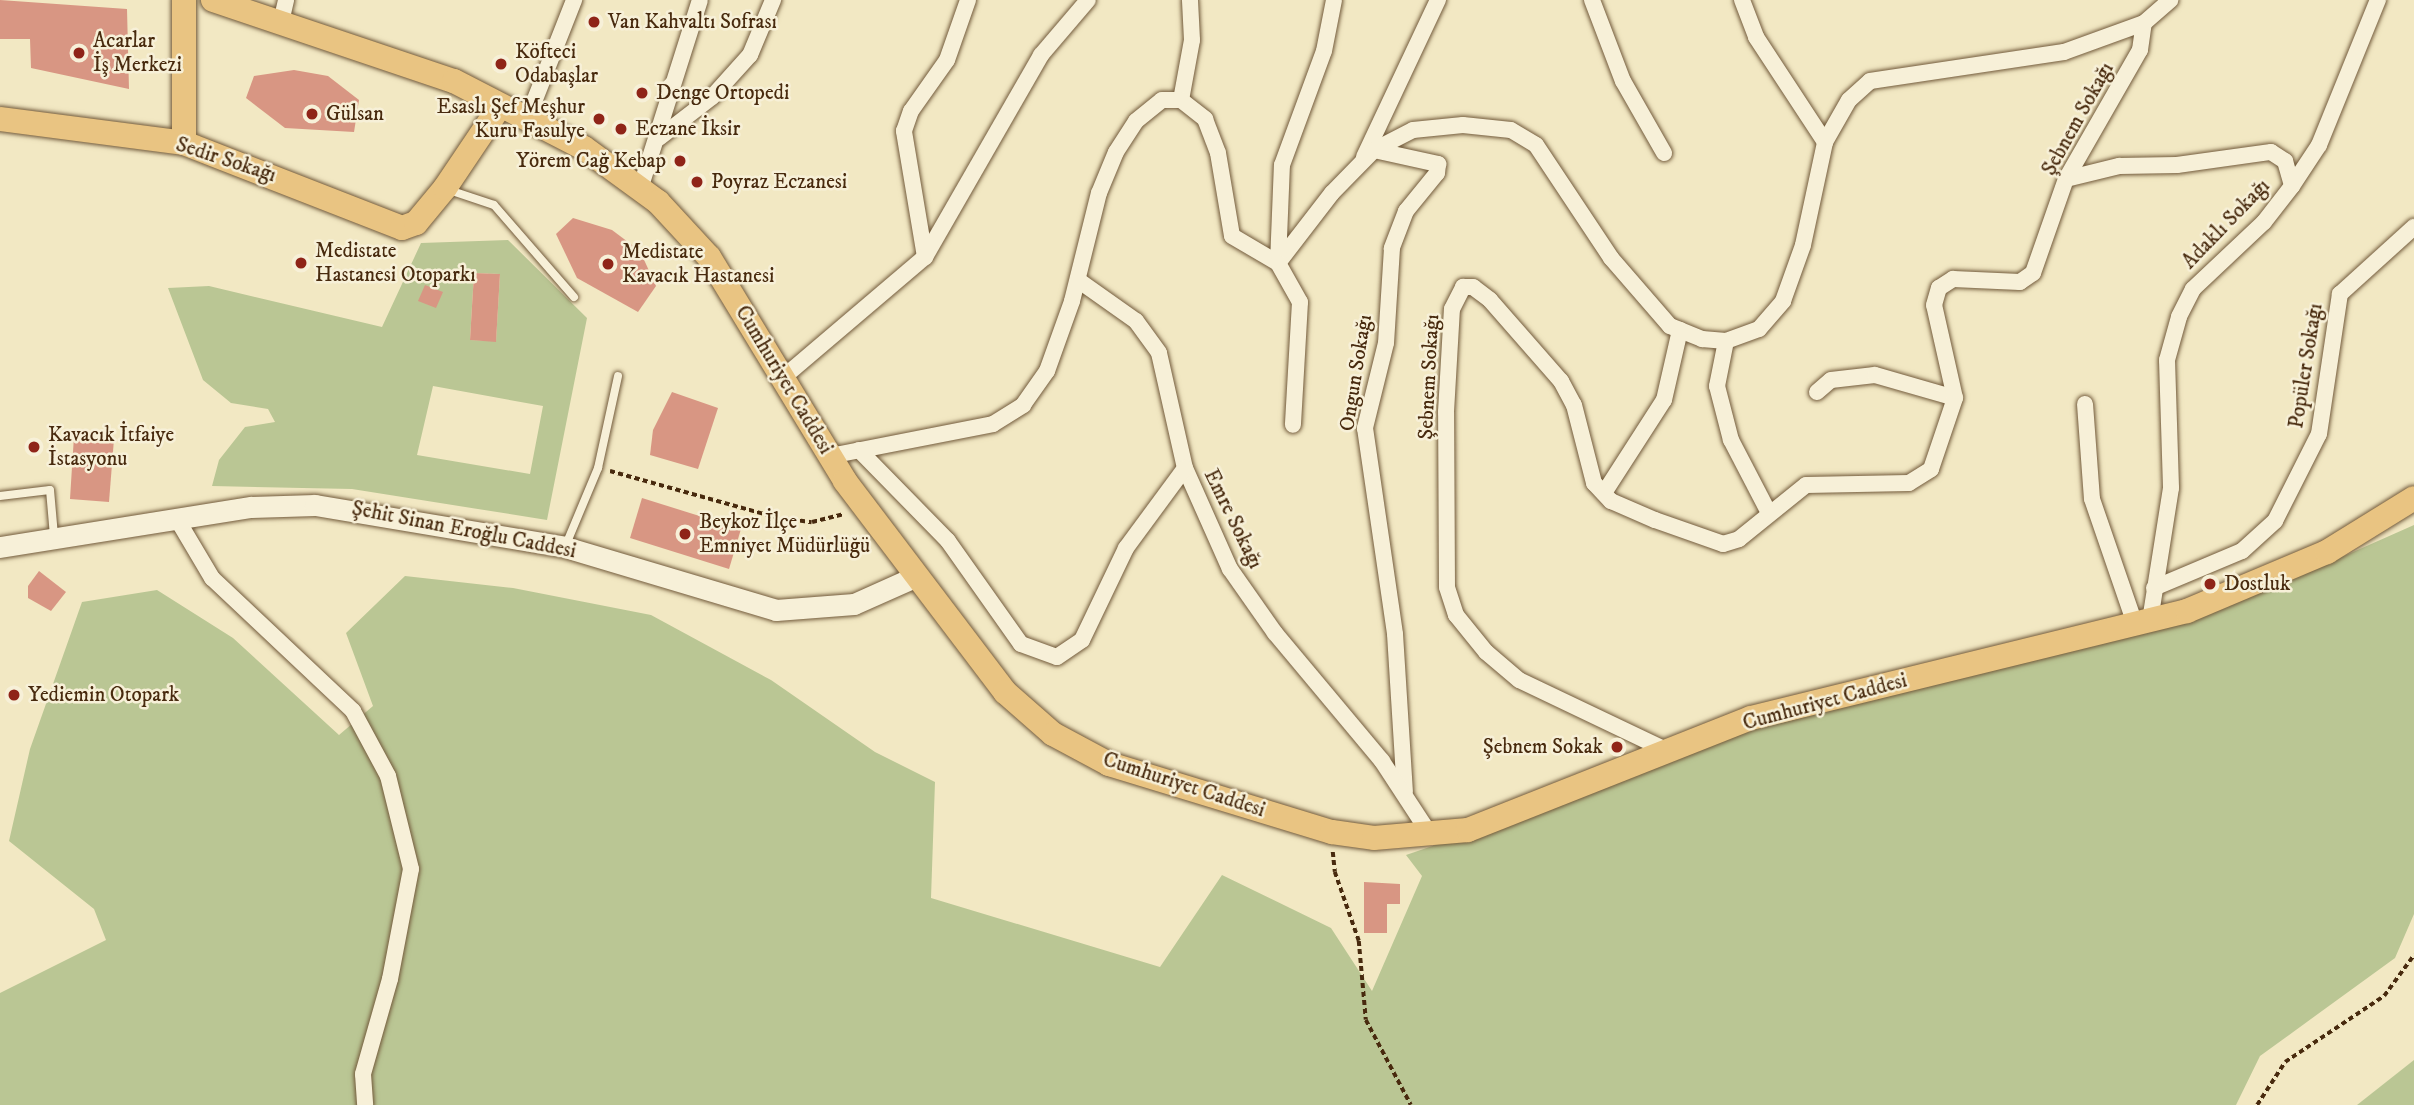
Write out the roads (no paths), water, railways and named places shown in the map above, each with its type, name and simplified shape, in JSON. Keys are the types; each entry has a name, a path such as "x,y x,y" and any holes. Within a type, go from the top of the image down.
{"main road":[{"path":"184,0 184,143"},
{"name":"Cumhuriyet Caddesi","path":"213,0 284,11 454,81 500,106 528,117 640,189 709,257 785,376 830,456 861,503 1005,692 1054,734 1109,764 1332,832 1431,836 1468,830 1672,753 1751,718 2187,611 2327,551 2414,498"},
{"path":"445,188 500,106"},
{"name":"Sedir Sokağı","path":"0,119 184,143 402,228 416,222 445,188"}],"street":[{"path":"528,117 574,0"},
{"path":"640,189 659,138 700,0"},
{"path":"659,138 712,97 750,55 773,0"},
{"path":"925,257 904,131 911,111 947,60 968,0"},
{"path":"785,376 925,257 1041,55 1088,0"},
{"path":"1181,100 1192,40 1190,0"},
{"path":"1278,264 1282,165 1324,51 1334,0"},
{"path":"1362,163 1438,0"},
{"path":"1592,0 1623,81 1664,153"},
{"path":"1742,0 1756,37 1825,142"},
{"path":"2143,0 2149,18"},
{"path":"1278,264 1374,150 1413,130 1464,125 1511,130 1536,145 1611,258 1680,330 1702,340 1726,341 1759,329 1783,301 1803,245 1825,142 1849,100 1870,81 2064,52 2149,18 2170,0"},
{"path":"2292,186 2319,145 2378,0"},
{"name":"Şebnem Sokağı","path":"1955,398 1934,305 1939,289 1953,279 2020,282 2034,272 2066,179 2140,50 2149,18"},
{"path":"830,456 993,424 1023,405 1047,371 1078,280 1099,193 1116,152 1136,121 1162,100 1181,100 1205,119 1218,153 1232,236 1278,264 1300,302 1293,425"},
{"name":"Ongun Sokağı","path":"1374,150 1438,164 1437,173 1406,211 1392,248 1386,343 1365,428 1395,634 1405,792"},
{"name":"Adaklı Sokağı","path":"2066,179 2119,166 2177,165 2272,152 2285,161 2292,186 2264,222 2193,289 2179,317 2167,360 2171,488 2154,588 2143,622"},
{"name":"Popüler Sokağı","path":"2154,588 2242,551 2275,521 2319,434 2340,294 2411,234"},
{"name":"Emre Sokağı","path":"1078,280 1136,321 1159,353 1185,468 1230,569 1275,634 1405,792 1431,836"},
{"name":"Şebnem Sokağı","path":"1604,493 1594,483 1561,381 1490,300 1474,287 1463,287 1452,309 1446,412 1447,587 1456,615 1486,652 1519,680 1672,753"},
{"path":"1680,330 1664,400 1604,493 1655,520 1723,544 1739,539 1806,485 1909,483 1931,469 1955,398 1875,375 1831,380 1817,392"},
{"path":"1726,341 1717,386 1731,440 1769,513"},
{"path":"2085,404 2092,499 2143,622"},
{"path":"859,450 948,541 1021,644 1058,657 1082,640 1126,548 1185,468"},
{"name":"Şehit Sinan Eroğlu Caddesi","path":"0,547 251,507 315,505 565,547 776,610 854,604 917,576"},
{"path":"177,519 212,578 353,711 388,776 411,869 390,979 363,1074 365,1105"}],"lane":[{"path":"445,188 494,205 574,297"},
{"path":"565,547 598,468 618,376"},
{"path":"0,496 50,490 54,539"}],"place":[{"name":"Van Kahvaltı Sofrası","path":"594,22"},
{"name":"Acarlar İş Merkezi","path":"79,53"},
{"name":"Köfteci Odabaşlar","path":"501,64"},
{"name":"Denge Ortopedi","path":"642,93"},
{"name":"Gülsan","path":"312,114"},
{"name":"Esaslı Şef Meşhur Kuru Fasulye","path":"599,119"},
{"name":"Eczane İksir","path":"621,129"},
{"name":"Yörem Cağ Kebap","path":"680,161"},
{"name":"Poyraz Eczanesi","path":"697,182"},
{"name":"Medistate Hastanesi Otoparkı","path":"301,263"},
{"name":"Medistate Kavacık Hastanesi","path":"608,264"},
{"name":"Kavacık İtfaiye İstasyonu","path":"34,447"},
{"name":"Beykoz İlçe Emniyet Müdürlüğü","path":"685,534"},
{"name":"Dostluk","path":"2210,584"},
{"name":"Yediemin Otopark","path":"14,695"},
{"name":"Şebnem Sokak","path":"1617,747"}]}
